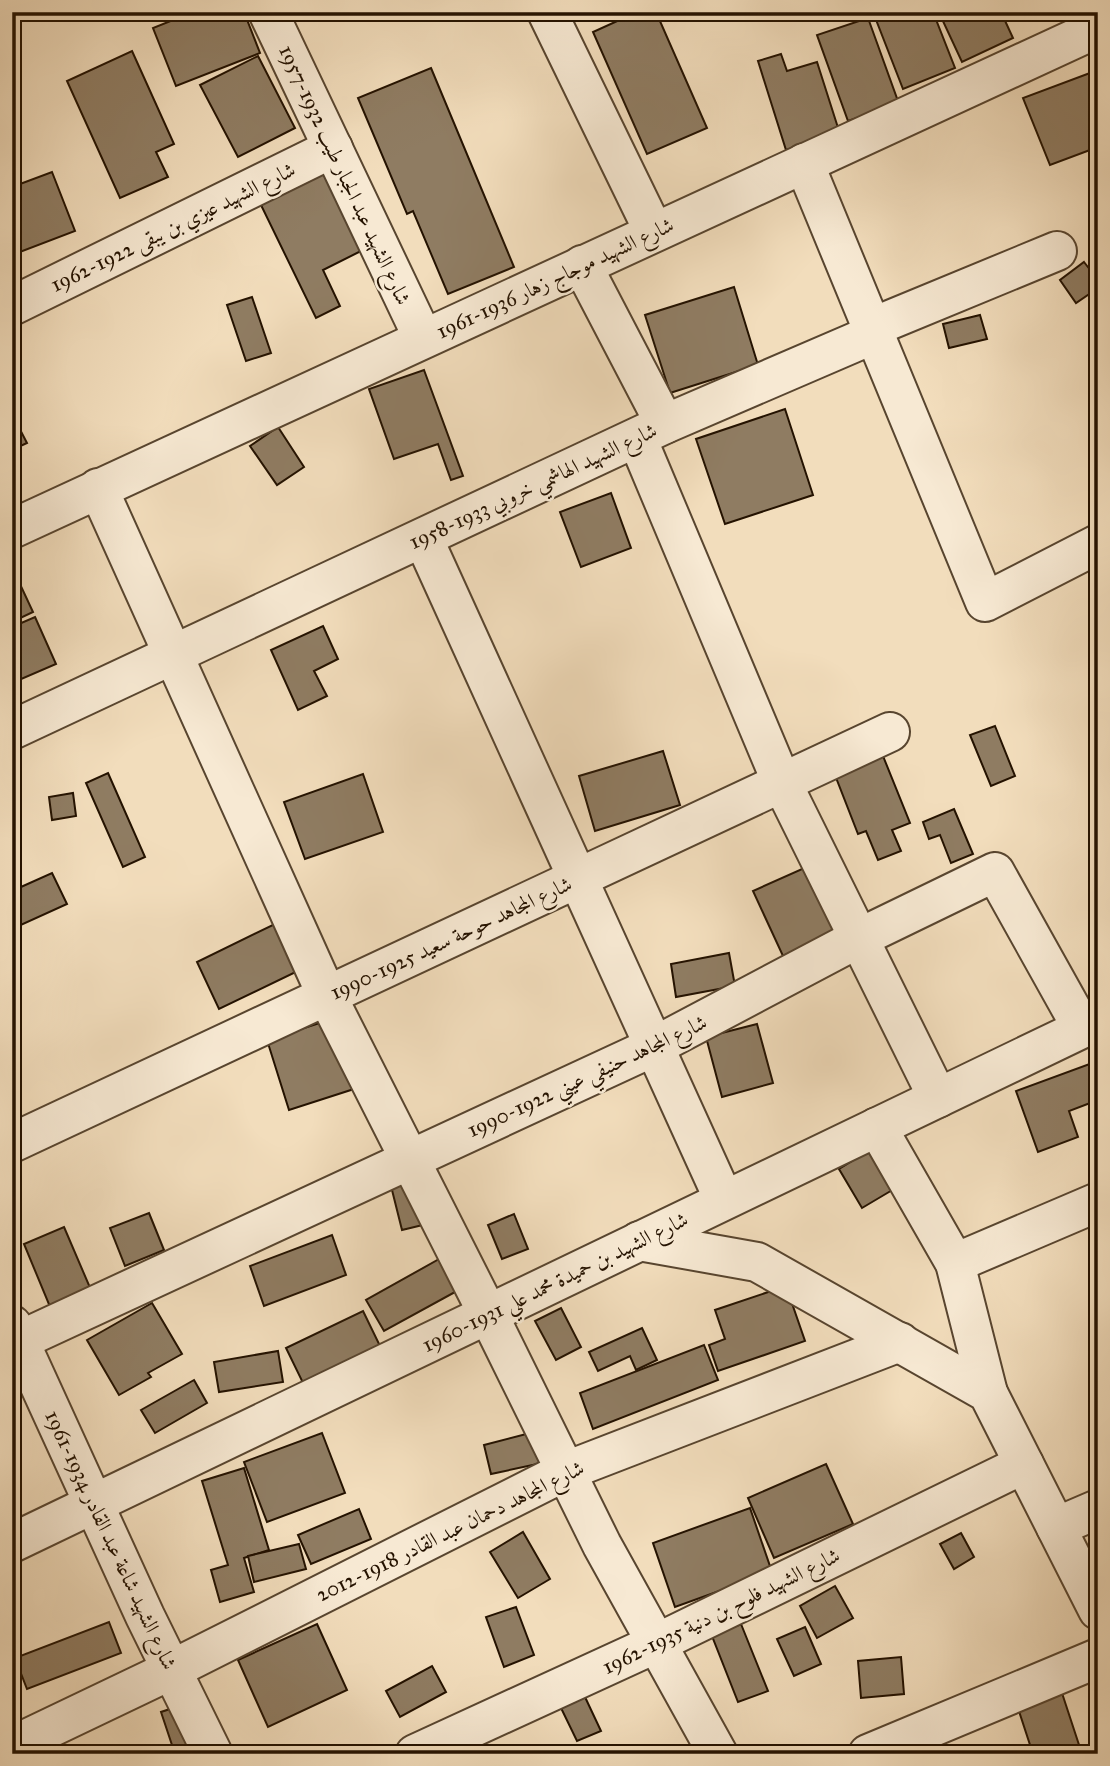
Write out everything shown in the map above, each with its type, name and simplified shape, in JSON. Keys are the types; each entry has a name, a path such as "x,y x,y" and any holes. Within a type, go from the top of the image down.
{"street":[{"name":"شارع الشهيد عبد الجبار طيب 1932-1957","path":"268,12 423,338"},
{"path":"1090,12 1098,27"},
{"path":"550,13 653,232"},
{"name":"شارع الشهيد موجاج زهار 1936-1961","path":"12,529 1098,27"},
{"name":"شارع الشهيد عيزي بن يبقى 1922-1962","path":"12,306 333,148"},
{"path":"804,163 985,601 1098,544"},
{"name":"شارع الشهيد الهاشمي خروبي 1933-1958","path":"12,730 651,431 874,334 885,321 1056,251"},
{"path":"582,265 651,431 782,783 938,1098"},
{"path":"98,488 327,996 602,1545 718,1754"},
{"path":"423,538 724,1200"},
{"name":"شارع المجاهد حوحة سعيد 1925-1990","path":"12,1143 890,732"},
{"name":"شارع المجاهد حنيفي عيني 1922-1990","path":"15,1336 653,1048 859,938 995,872 1090,1024"},
{"name":"شارع الشهيد بن حميدة محمد علي 1931-1960","path":"12,1543 1090,1024"},
{"path":"877,1127 955,1263 988,1393 1098,1609"},
{"path":"955,1263 1098,1202"},
{"path":"639,1241 757,1262 988,1393"},
{"name":"شارع الشهيد شاعة عبد القادر 1934-1961","path":"15,1336 213,1754"},
{"name":"شارع المجاهد دحمان عبد القادر 1918-2012","path":"12,1746 171,1670 566,1471 900,1342"},
{"name":"شارع الشهيد فلوح بن دنية 1935-1962","path":"415,1754 657,1643 1024,1464"},
{"path":"1056,1527 1098,1509"},
{"path":"868,1754 1098,1658"}],"building":[{"path":"193,12 244,12 260,53 176,86 153,28"},
{"path":"637,12 656,12 707,128 647,154 593,32"},
{"path":"873,12 899,12 903,20 923,12 933,12 955,68 903,89"},
{"path":"958,12 1001,12 1013,38 962,62 942,19"},
{"path":"868,18 899,104 848,121 817,35"},
{"path":"132,51 174,144 156,152 168,177 120,198 67,81"},
{"path":"781,54 787,71 817,62 840,134 786,150 758,61"},
{"path":"258,56 295,128 238,157 200,85"},
{"path":"431,68 514,267 448,294 413,211 407,214 358,98"},
{"path":"1098,70 1098,147 1050,165 1023,98"},
{"path":"52,172 75,231 12,255 12,187"},
{"path":"325,172 363,250 323,270 340,306 316,318 260,203"},
{"path":"1084,262 1098,280 1098,288 1076,303 1060,280"},
{"path":"734,287 758,365 670,393 645,315"},
{"path":"252,297 271,353 246,361 227,305"},
{"path":"980,315 987,339 949,348 943,324"},
{"path":"424,370 463,476 451,480 438,444 394,459 369,389"},
{"path":"785,409 813,495 725,524 696,439"},
{"path":"12,414 27,443 12,450"},
{"path":"278,427 304,467 277,485 250,446"},
{"path":"611,493 631,548 581,567 560,512"},
{"path":"12,567 33,612 12,622"},
{"path":"35,617 56,664 12,683 12,627"},
{"path":"323,626 338,659 314,671 327,696 298,710 271,650"},
{"path":"995,726 1015,776 991,786 970,735"},
{"path":"663,751 680,805 595,831 579,776"},
{"path":"883,756 910,823 892,830 901,851 878,860 866,831 858,834 835,775"},
{"path":"108,773 145,857 123,867 86,783"},
{"path":"363,774 383,832 305,859 284,802"},
{"path":"73,793 76,816 52,820 49,797"},
{"path":"954,809 973,854 951,863 940,835 929,839 923,822"},
{"path":"811,865 841,930 783,956 753,891"},
{"path":"52,873 67,904 12,929 12,891"},
{"path":"281,921 304,968 219,1009 197,962"},
{"path":"729,953 735,986 676,997 671,964"},
{"path":"335,1018 357,1088 289,1110 267,1040"},
{"path":"757,1024 773,1083 722,1097 706,1037"},
{"path":"1095,1062 1098,1069 1098,1100 1069,1111 1078,1137 1038,1152 1016,1091"},
{"path":"870,1150 894,1189 862,1208 839,1169"},
{"path":"418,1171 431,1223 402,1230 389,1178"},
{"path":"149,1213 164,1250 125,1266 110,1228"},
{"path":"514,1214 528,1249 502,1259 488,1225"},
{"path":"64,1227 94,1297 53,1314 24,1244"},
{"path":"332,1235 346,1275 264,1306 250,1266"},
{"path":"448,1254 466,1286 384,1331 366,1300"},
{"path":"786,1286 805,1341 718,1371 709,1345 725,1339 715,1310"},
{"path":"152,1303 182,1354 148,1373 151,1377 119,1395 87,1340"},
{"path":"561,1308 581,1347 556,1360 535,1321"},
{"path":"363,1311 381,1348 304,1385 286,1348"},
{"path":"642,1328 657,1360 636,1370 630,1356 598,1371 589,1352"},
{"path":"704,1345 718,1380 593,1429 580,1393"},
{"path":"278,1351 283,1382 219,1392 214,1362"},
{"path":"194,1380 207,1403 155,1433 141,1410"},
{"path":"534,1432 542,1463 491,1474 484,1445"},
{"path":"322,1433 345,1493 267,1522 244,1462"},
{"path":"826,1464 853,1524 774,1558 748,1498"},
{"path":"244,1468 269,1550 244,1558 254,1592 220,1602 211,1570 228,1565 202,1481"},
{"path":"750,1508 772,1572 675,1607 653,1543"},
{"path":"359,1509 371,1539 311,1564 298,1535"},
{"path":"523,1532 550,1579 518,1598 490,1552"},
{"path":"961,1533 974,1557 954,1569 940,1544"},
{"path":"299,1544 306,1569 254,1582 248,1556"},
{"path":"835,1586 853,1618 817,1638 800,1606"},
{"path":"516,1607 534,1655 504,1667 486,1617"},
{"path":"109,1622 121,1653 27,1689 15,1658"},
{"path":"317,1624 347,1690 268,1727 238,1660"},
{"path":"741,1624 768,1691 738,1702 712,1636"},
{"path":"805,1627 821,1664 794,1676 777,1639"},
{"path":"901,1657 904,1694 861,1698 858,1661"},
{"path":"432,1666 446,1692 400,1717 386,1691"},
{"path":"1061,1690 1082,1754 1033,1754 1017,1705"},
{"path":"585,1697 601,1731 577,1741 561,1708"},
{"path":"188,1703 205,1754 175,1754 161,1712"}]}
